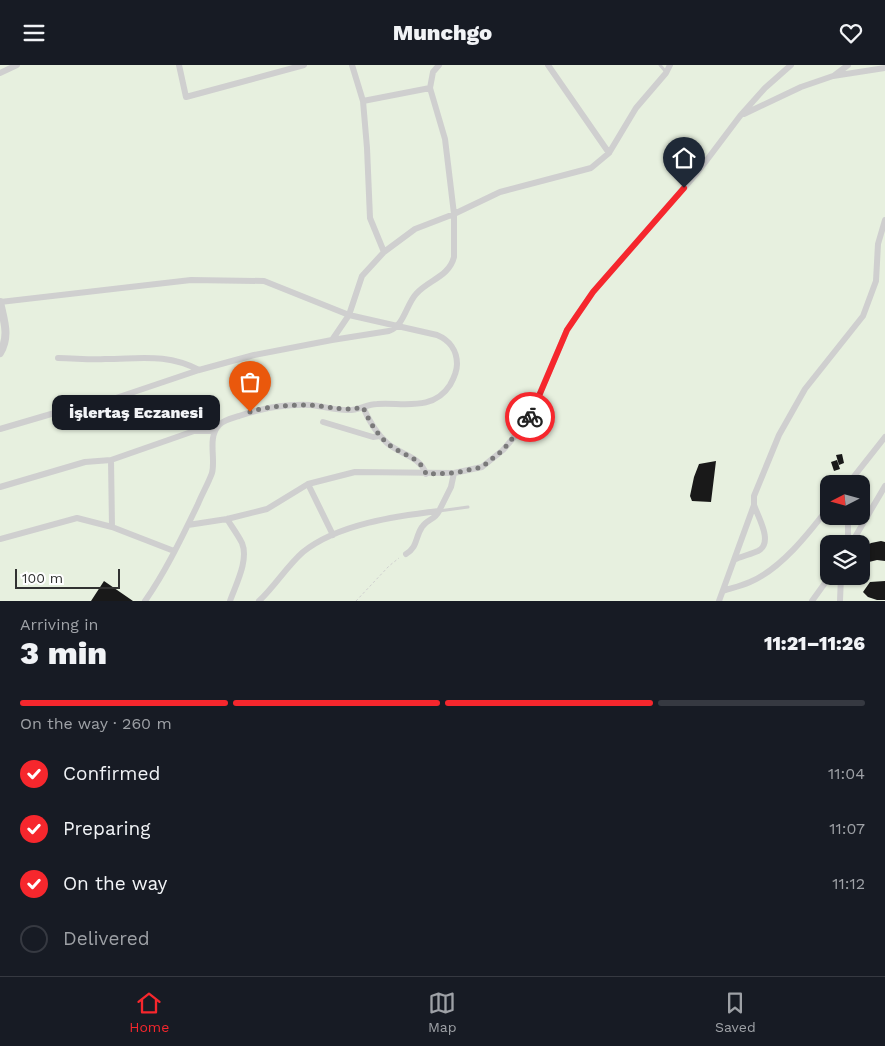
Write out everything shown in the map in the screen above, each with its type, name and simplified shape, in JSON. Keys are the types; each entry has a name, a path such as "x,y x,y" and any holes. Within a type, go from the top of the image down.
{"street":[{"path":"0,73 17,65"},
{"path":"179,65 186,97 304,65"},
{"path":"352,65 363,101 370,218 384,251"},
{"path":"0,429 76,407 116,398 199,370 254,355 389,331 399,325 414,295 425,285 444,274 452,264 454,214 444,139 430,89 433,72 439,65"},
{"path":"548,65 609,153"},
{"path":"332,340 349,315 362,276 384,251 415,229 454,214 500,192 591,167 609,153 636,108 666,73 670,65"},
{"path":"188,525 227,519 267,509 308,484 356,472 454,473 482,467 503,450 528,421 567,330 593,292 698,173 740,116 764,88 791,65"},
{"path":"833,76 848,65"},
{"path":"740,116 801,87 833,76 885,68"},
{"path":"363,101 430,89"},
{"path":"720,601 754,505 754,495 779,435 805,389 863,316 876,281 878,244 885,220"},
{"path":"0,353 6,341 6,330 0,302 191,280 264,281 349,315 437,335 450,343 457,359 457,369 454,378 447,389 430,401 417,405 376,404 349,411 309,405 261,408 225,421 215,431 213,438 212,472 160,580 145,601"},
{"path":"58,358 104,359 138,357 166,359 183,362 199,370"},
{"path":"363,407 368,419 380,436 395,449 419,461 426,474"},
{"path":"323,422 373,437 380,436"},
{"path":"0,487 85,462 110,459 194,431 215,431"},
{"path":"855,475 885,437"},
{"path":"110,459 112,527"},
{"path":"406,554 416,545 422,526 434,518 439,511 451,487 454,473"},
{"path":"308,484 333,535"},
{"path":"855,535 885,486"},
{"path":"736,559 759,551 765,544 765,536 754,505"},
{"path":"259,601 304,552 333,535 360,525 402,516 439,511"},
{"path":"0,539 77,518 112,527 174,551"},
{"path":"227,519 244,550 242,565 230,601"},
{"path":"723,591 751,582 776,565 807,536 820,519"},
{"path":"812,601 824,585"},
{"path":"840,601 841,585"}],"lane":[{"path":"660,65 666,73"},
{"path":"439,511 468,507"}],"path":[{"path":"356,601 389,566 406,554"}],"green space":[{"path":"0,65 885,65 885,601 0,601"}],"building":[{"path":"842,454 844,463 839,465 836,455"},
{"path":"837,460 840,469 834,471 831,462"},
{"path":"716,461 711,502 692,501 690,496 699,464"},
{"path":"885,542 885,561 870,562 871,543"},
{"path":"104,581 133,601 91,601"},
{"path":"885,581 885,600 868,597 863,592 870,585 870,582"}],"way so far":[{"path":"250,412 261,408 309,405 349,411 363,407 368,419 380,436 395,449 419,461 426,474 454,473 482,467 503,450 530,417"}],"place":[{"name":"İşlertaş Eczanesi","path":"250,412"}],"route":[{"path":"530,417 567,330 593,292 684,188"}]}
